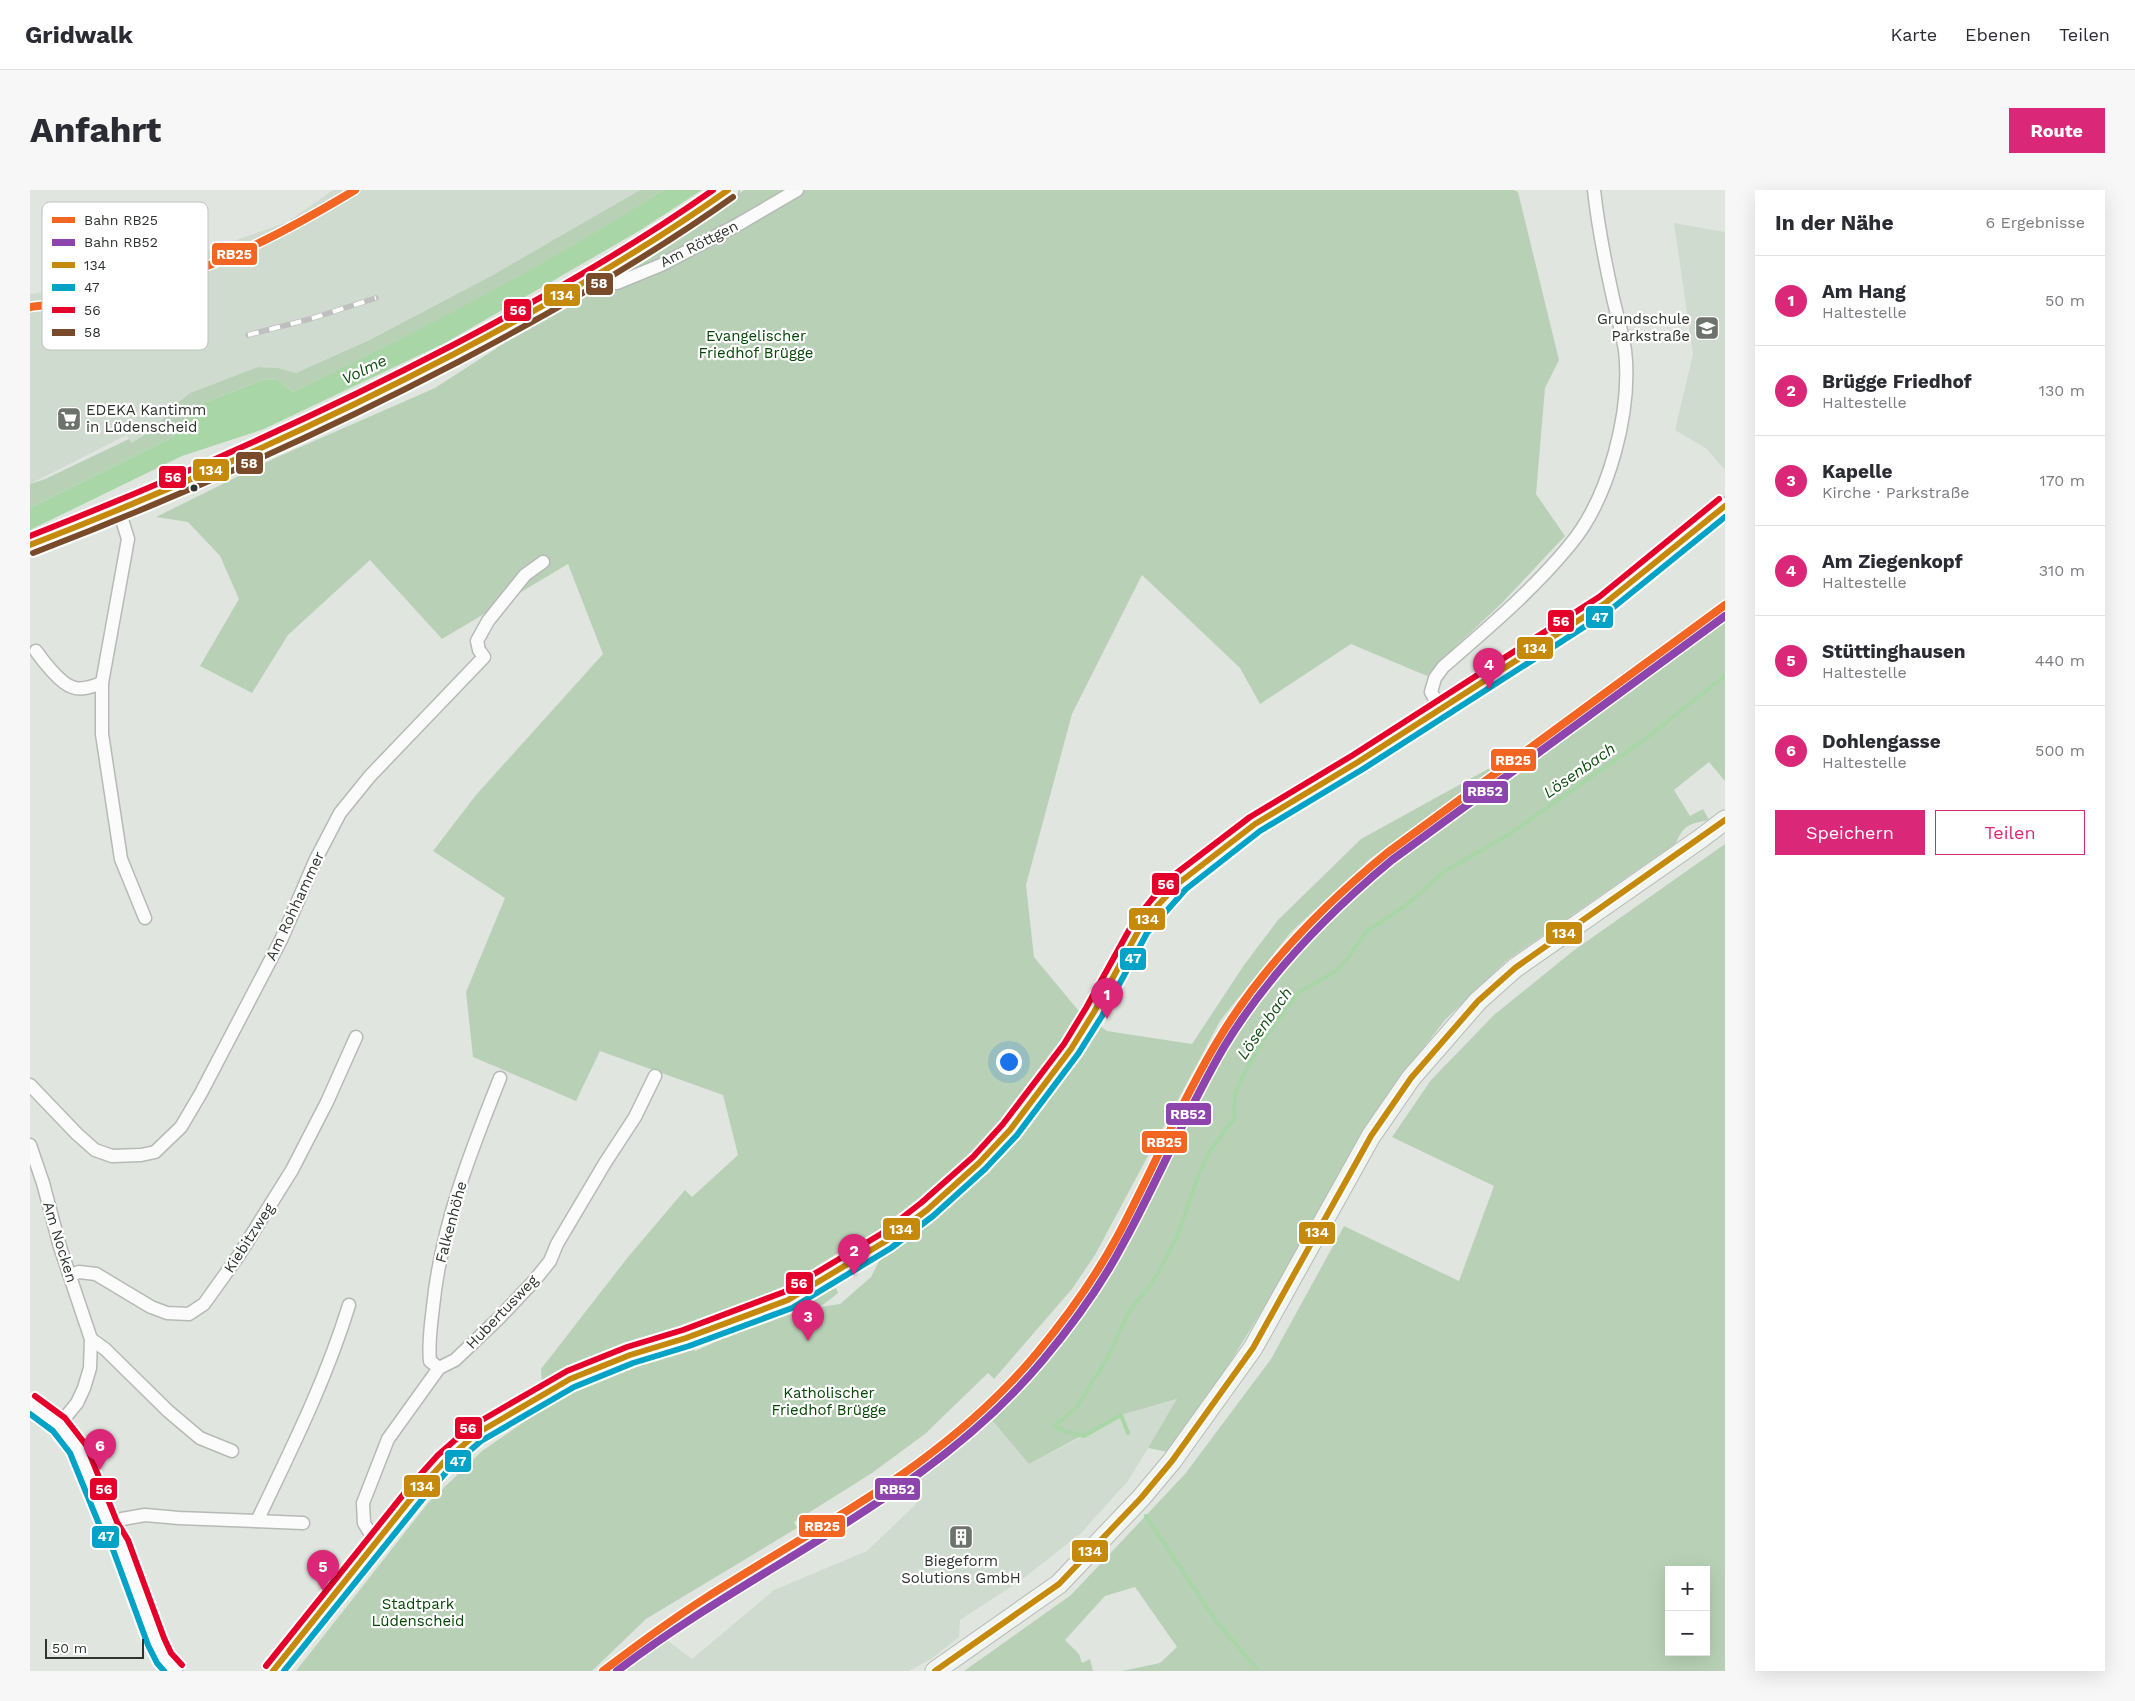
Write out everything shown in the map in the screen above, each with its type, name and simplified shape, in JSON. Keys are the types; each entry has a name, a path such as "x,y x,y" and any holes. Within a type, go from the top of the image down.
{"main road":[{"path":"30,545 119,510 279,441 406,378 526,316 699,211 728,190"},
{"path":"935,1671 1059,1584 1141,1498 1172,1461 1252,1348 1371,1136 1411,1078 1478,1001 1515,968 1725,820"}],"street":[{"name":"Am Röttgen","path":"599,273 617,283 661,265 739,224 797,190"},
{"path":"1440,708 1431,692 1435,678 1443,666 1512,606 1570,546 1587,520 1611,466 1623,420 1625,350 1598,223 1594,190"},
{"path":"273,1671 418,1490 444,1462 476,1434 570,1379 621,1358 686,1338 788,1300 886,1241 927,1210 979,1163 1010,1130 1071,1049 1094,1012 1140,928 1158,905 1180,882 1255,824 1358,762 1604,604 1725,506"},
{"path":"119,510 128,539 102,683 102,734 121,859 145,918"},
{"name":"Am Rohhammer","path":"30,1086 94,1150 112,1156 141,1155 155,1152 181,1127 201,1093 281,940 316,859 340,812 370,776 484,656 479,650 477,641 488,620 525,575 543,562"},
{"path":"36,651 50,670 72,687 85,688 102,683"},
{"name":"Kiebitzweg","path":"70,1275 79,1272 96,1274 151,1307 167,1313 189,1314 204,1304 240,1255 292,1170 327,1102 356,1037"},
{"name":"Hubertusweg","path":"376,1541 364,1523 363,1503 388,1439 438,1368 455,1360 499,1318 534,1281 550,1260 557,1244 605,1163 635,1117 655,1076"},
{"name":"Falkenhöhe","path":"438,1368 430,1360 428,1345 436,1279 446,1227 467,1164 500,1078"},
{"name":"Am Nocken","path":"30,1145 91,1339 90,1368 84,1388 77,1403 59,1425"},
{"path":"30,1178 43,1183"},
{"path":"257,1521 324,1379 349,1305"},
{"path":"91,1339 105,1349 168,1411 200,1438 232,1451"},
{"path":"30,1403 59,1425 78,1449 109,1526 120,1543 164,1658 176,1671"},
{"path":"109,1526 122,1519 145,1515 303,1523"}],"shaded area":[{"path":"333,190 640,190 491,276 368,340 296,373 278,368 258,367 190,393 171,408 156,428 130,443 127,435 30,484 30,294 42,292 42,350 208,350 208,250 288,222"},
{"name":"Grundschule Parkstraße","path":"1674,223 1725,232 1725,470 1707,449 1675,430 1693,354"},
{"path":"1178,1399 1128,1481 1081,1533 1020,1581 960,1620 959,1637 931,1659 909,1671 626,1671 664,1638 692,1659 774,1590 867,1551 917,1503 904,1490 952,1454 990,1418 1029,1464 1121,1415"}],"green space":[{"path":"640,190 663,190 528,272 388,346 293,392 278,380 265,379 194,407 173,437 30,508 30,484 45,479 129,439 131,443 156,428 171,408 190,393 258,367 278,368 296,373 369,340 491,276"},
{"path":"744,190 1514,190 1518,192 1559,360 1545,388 1536,494 1565,536 1502,603 1439,662 1427,676 1351,644 1260,704 1240,668 1142,575 1072,714 1026,885 1034,957 1078,1010 1107,1031 1192,1044 1244,965 1278,920 1361,839 1517,753 1371,858 1291,932 1220,1021 1095,1255 1072,1289 994,1379 988,1373 925,1434 872,1473 794,1522 797,1528 646,1619 592,1671 296,1671 428,1503 482,1451 543,1409 541,1369 628,1257 685,1190 692,1197 738,1155 723,1095 600,1051 576,1101 473,1057 466,992 505,898 433,851 476,795 603,654 568,564 442,639 370,560 288,635 252,693 200,666 239,599 220,556 188,522 156,517 273,459 435,388 523,331 684,233","holes":["863,1237 879,1261 871,1277 840,1304 820,1307 838,1293 836,1288 695,1351 693,1326 787,1285"]},
{"path":"1725,611 1725,781 1709,762 1674,790 1690,816 1703,809 1709,820 1685,828 1676,843 1506,961 1445,1020 1392,1088 1334,1183 1281,1280 1226,1369 1168,1452 1148,1448 1177,1399 1121,1415 1029,1464 990,1418 1028,1382 1091,1303 1115,1266 1147,1207 1205,1077 1237,1023 1269,978 1349,894 1391,860"},
{"path":"1725,844 1725,1671 1122,1671 1160,1663 1177,1647 1135,1587 1105,1596 1065,1640 1079,1654 1082,1663 1090,1659 1093,1671 964,1671 1071,1595 1185,1474 1271,1359 1344,1226 1459,1281 1494,1186 1392,1137 1431,1080 1494,1015 1573,951"}],"water":[{"name":"Volme","path":"663,190 702,190 639,231 445,343 264,429 182,456 30,530 30,508 173,437 194,407 265,379 278,380 293,392 481,297 573,245"}],"waterway":[{"name":"Lösenbach","path":"1128,1433 1121,1415 1084,1436 1064,1431 1054,1426 1076,1408 1108,1357 1129,1311 1152,1283 1175,1242 1208,1154 1234,1118 1235,1094 1241,1079 1265,1037 1298,993 1336,971 1366,932 1409,903 1445,871 1505,837 1641,742 1725,676"},
{"path":"1146,1516 1216,1621 1256,1668"}],"railway":[{"path":"248,335 310,319 376,298"}],"rail line":[{"name":"RB25","path":"208,265 273,236 355,190"},
{"name":"RB25","path":"30,307 42,306"},
{"name":"RB25","path":"603,1671 694,1606 839,1516 924,1459 1001,1392 1037,1353 1069,1312 1108,1254 1190,1090 1217,1042 1253,989 1294,940 1339,895 1387,853 1725,605"},
{"name":"RB52","path":"617,1671 726,1597 895,1491 948,1452 997,1409 1043,1360 1066,1332 1097,1288 1137,1218 1224,1047 1241,1020 1300,946 1392,860 1725,616"}],"transit line":[{"name":"56","path":"30,536 245,446 403,371 587,271 651,232 713,190"},
{"name":"134","path":"30,545 138,502 245,456 402,381 560,296 662,235 728,190"},
{"name":"58","path":"33,553 195,487 406,389 564,304 667,242 733,197"},
{"name":"56","path":"266,1666 411,1485 438,1455 470,1427 567,1371 627,1347 683,1330 784,1292 881,1234 921,1203 973,1157 1003,1124 1064,1044 1133,923 1174,875 1250,817 1353,755 1599,597 1719,499"},
{"name":"134","path":"273,1671 418,1490 444,1462 476,1434 570,1379 630,1355 686,1338 788,1300 886,1241 927,1210 979,1163 1010,1130 1071,1049 1094,1012 1140,928 1158,905 1180,882 1255,824 1358,762 1604,604 1725,506"},
{"name":"47","path":"284,1671 425,1496 450,1468 481,1441 574,1387 633,1363 689,1346 792,1308 891,1248 933,1216 985,1169 1017,1135 1078,1054 1102,1016 1147,933 1186,889 1260,831 1363,769 1609,611 1725,517"},
{"name":"134","path":"935,1671 1059,1584 1141,1498 1172,1461 1253,1348 1371,1136 1411,1078 1478,1001 1515,968 1725,820"},
{"name":"56","path":"35,1396 65,1418 86,1445 117,1522 128,1540 164,1638 171,1653 182,1665"},
{"name":"47","path":"30,1414 53,1431 70,1453 101,1529 112,1547 148,1645 157,1663 164,1671"}],"place":[{"name":"Grundschule Parkstraße","path":"1707,328"},
{"name":"EDEKA Kantimm in Lüdenscheid","path":"69,419"},
{"name":"Am Ziegenkopf","path":"1489,689"},
{"name":"Am Hang","path":"1107,1019"},
{"name":"Brügge Friedhof","path":"854,1275"},
{"name":"Kapelle","path":"808,1341"},
{"name":"Dohlengasse","path":"100,1470"},
{"name":"Biegeform Solutions GmbH","path":"961,1537"},
{"name":"Stüttinghausen","path":"323,1591"}],"park label":[{"name":"Evangelischer Friedhof Brügge","path":"756,344"},
{"name":"Katholischer Friedhof Brügge","path":"829,1402"},
{"name":"Stadtpark Lüdenscheid","path":"418,1612"}]}
